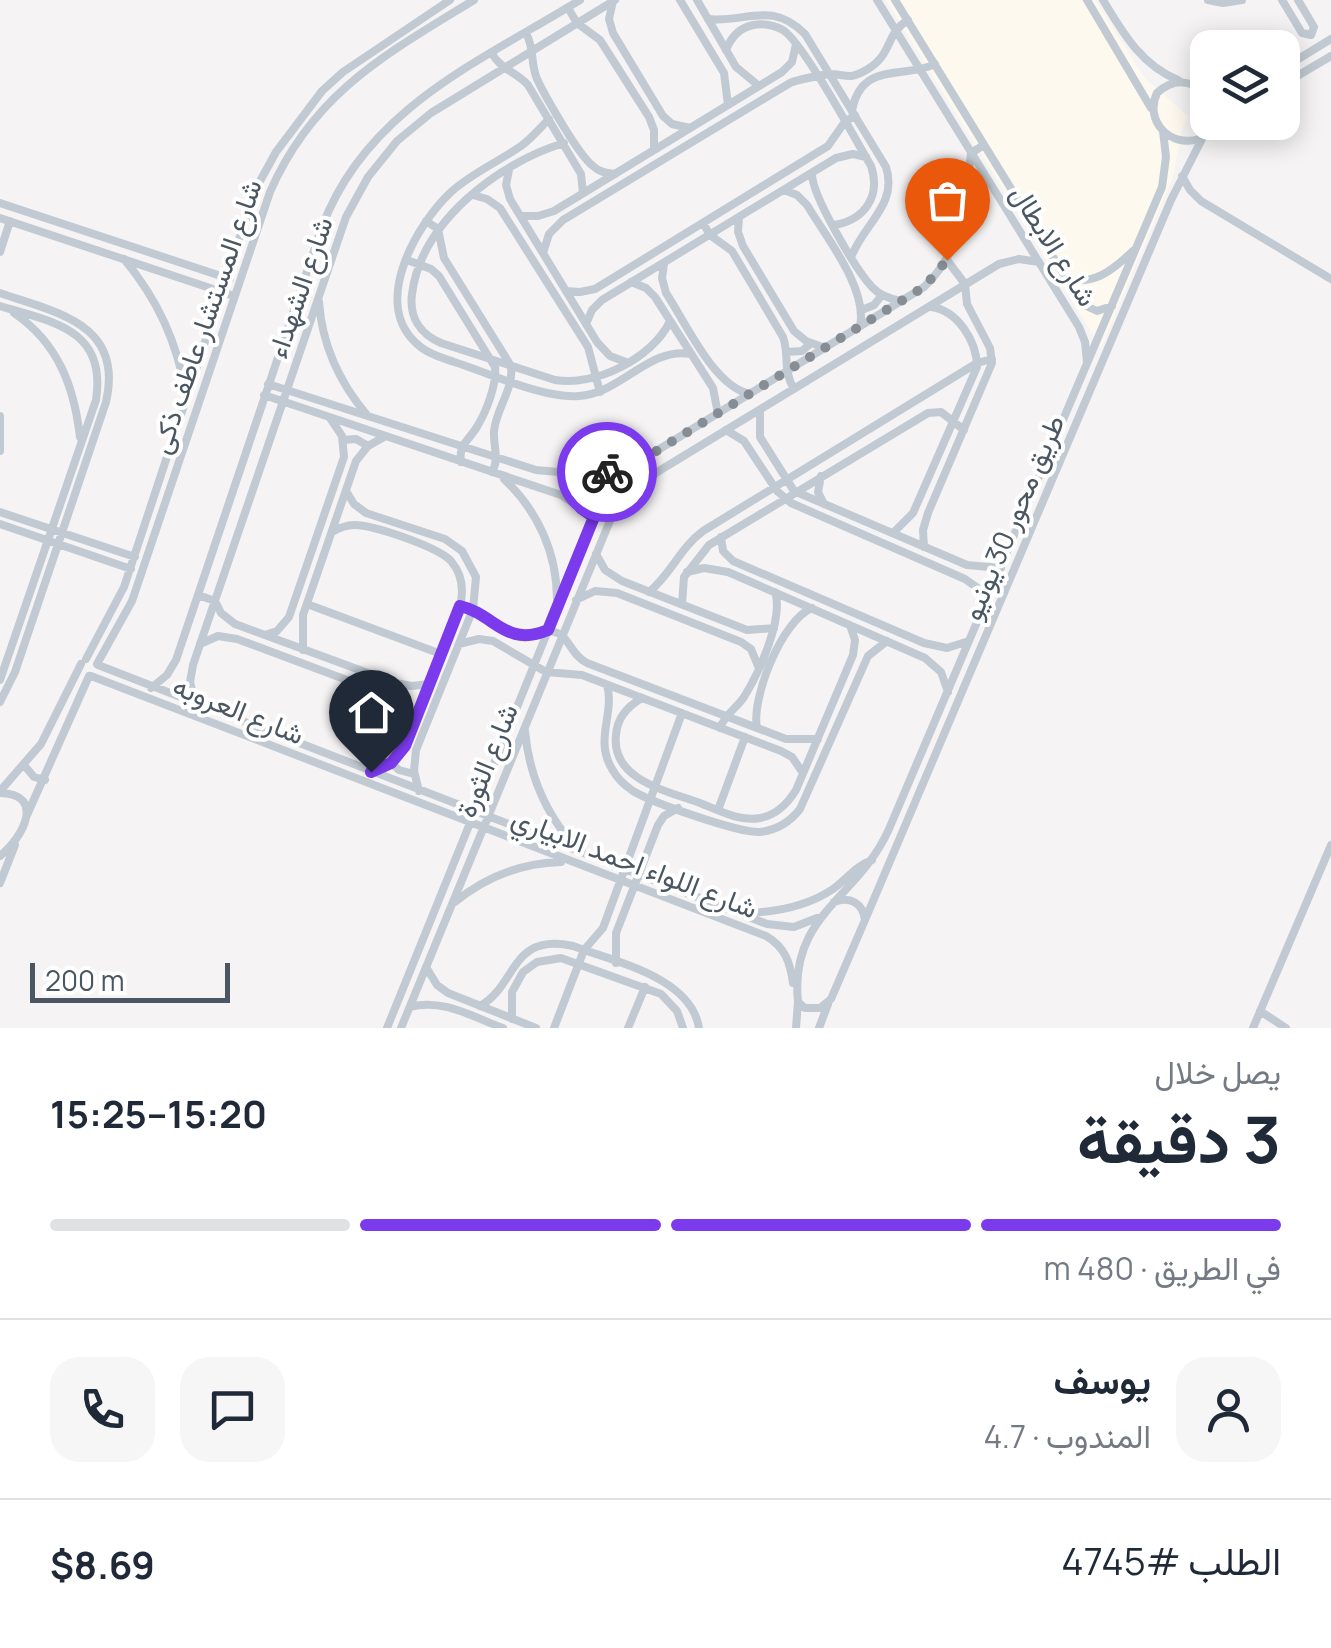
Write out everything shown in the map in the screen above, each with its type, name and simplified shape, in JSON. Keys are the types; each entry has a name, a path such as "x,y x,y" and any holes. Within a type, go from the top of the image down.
{"street":[{"name":"شارع المستشار عاطف ذكى","path":"0,792 46,737 83,662 114,611 237,246 276,152 322,91 383,42 450,0"},
{"name":"شارع المستشار عاطف ذكى","path":"90,676 132,601 276,178 318,113 363,70 474,0"},
{"name":"شارع الشهداء","path":"152,688 176,660 326,216 350,170 400,114 580,0"},
{"path":"613,0 608,19 613,33 660,111 672,124 690,128"},
{"name":"شارع الشهداء","path":"196,705 190,682 200,644 346,218 377,164 424,118 613,0"},
{"path":"680,0 724,73 728,105"},
{"path":"696,0 743,75 759,86"},
{"name":"شارع الابطال","path":"877,0 1081,332 1087,348 1087,365"},
{"name":"شارع الابطال","path":"896,0 1085,307 1101,311 1112,306"},
{"path":"1087,0 1163,132 1180,141 1193,140"},
{"path":"1103,0 1140,54 1156,69 1190,84"},
{"path":"1208,0 1242,0"},
{"path":"1282,0 1302,32 1311,35 1314,27 1298,0"},
{"path":"568,8 576,23 600,40 649,117 654,150"},
{"path":"708,19 725,20 766,11 794,22 830,74 889,173 888,199 852,255"},
{"path":"741,15 745,27"},
{"path":"543,252 552,231 563,220 775,92 804,79 830,74 851,76 873,66 886,53 894,28 908,20"},
{"path":"726,50 732,38 745,27 776,27 796,44 818,79 866,157 875,186 871,201 861,214 834,225"},
{"path":"526,33 534,49 538,80 592,166 615,174"},
{"path":"1300,57 1331,39"},
{"path":"520,216 540,216 584,193 782,72 792,62 796,44"},
{"path":"492,54 502,69 524,81 581,174 584,193"},
{"path":"1300,74 1331,56"},
{"path":"792,62 801,68 804,79"},
{"path":"566,291 590,291 832,143 853,113 858,92 874,79 899,70 921,71 935,64"},
{"path":"1153,112 1154,99 1162,88 1182,81"},
{"path":"548,120 523,144 464,181 426,221 407,260 398,306 410,336 436,356 563,396 600,392 668,354 690,354"},
{"path":"540,129 551,147"},
{"name":"طريق محور 30 يونيو","path":"820,916 872,860 948,692 1164,179 1163,132"},
{"name":"طريق محور 30 يونيو","path":"830,999 1171,200 1202,140"},
{"path":"564,143 536,152 509,170 473,195 438,230 420,264 412,296 416,320 433,339 565,382 596,378 626,362 659,340 670,321"},
{"path":"832,143 841,146 840,156"},
{"path":"581,508 578,489 594,475 645,458 924,287 947,260 962,225 971,153 984,145"},
{"path":"586,324 598,303 840,156 866,157"},
{"path":"581,174 588,173 592,166"},
{"path":"509,170 506,190 520,216 601,348 626,362"},
{"path":"812,173 813,186 872,286 882,295 901,302"},
{"path":"1182,176 1202,201 1331,279"},
{"path":"796,195 801,188 813,186"},
{"path":"492,201 497,193 506,190"},
{"path":"784,190 807,205 858,293 860,326"},
{"path":"473,195 500,208 588,347 600,392"},
{"path":"1171,200 1202,201"},
{"path":"0,203 239,282"},
{"path":"733,204 740,217 738,232 743,246 794,330 810,344 825,348"},
{"path":"861,214 871,223"},
{"path":"540,216 542,224 552,231"},
{"path":"0,218 234,296"},
{"path":"0,252 10,221"},
{"path":"426,221 438,230 442,252 511,366 511,380 495,425 496,474 526,503 544,535 555,570 558,606"},
{"path":"703,223 710,235 725,244 782,337 787,352 784,373 794,388"},
{"path":"725,244 728,234 738,232"},
{"path":"1052,283 1064,276 1080,281 1100,276 1120,264 1139,244"},
{"path":"237,246 250,250"},
{"path":"430,269 442,252"},
{"path":"124,260 141,279 166,322 176,346 187,396"},
{"path":"407,260 440,276 491,360 496,376 478,426 462,446 461,462"},
{"path":"924,547 924,527 992,360 988,343 968,304 965,284 947,260"},
{"name":"شارع الثورة","path":"401,1028 616,508 654,474 965,284 1005,261 1039,262"},
{"path":"664,263 666,293 720,376 731,387 750,394"},
{"path":"190,281 194,267"},
{"path":"648,290 653,279 662,278"},
{"path":"631,282 648,290 670,321 716,394 718,414"},
{"path":"590,291 598,303"},
{"path":"0,293 73,319 95,336 110,370 109,388 62,532 15,672 0,702"},
{"path":"862,310 874,305 882,295"},
{"path":"318,298 324,336 333,360 344,384 367,415"},
{"path":"952,314 957,305 968,304"},
{"path":"0,680 98,384 94,355 86,342 68,329 3,306"},
{"path":"3,306 25,320 56,355 74,397 80,442"},
{"path":"886,544 892,533 909,520 977,363 975,352 952,314 926,308"},
{"path":"215,310 228,316"},
{"path":"457,348 476,335"},
{"path":"86,342 95,336"},
{"path":"787,352 802,351 810,344"},
{"path":"642,352 650,364"},
{"path":"594,366 610,356"},
{"path":"671,585 692,540 977,363 992,360"},
{"path":"264,395 561,496 594,517 605,516 616,508 620,496 615,482 594,475 544,472 268,384"},
{"path":"716,394 725,394 731,387"},
{"path":"929,393 934,411"},
{"path":"760,410 760,437 794,491 980,568 1001,568"},
{"path":"650,592 671,585 721,537 934,411 945,414 964,430"},
{"path":"0,416 0,451"},
{"path":"265,636 282,627 292,612 344,457 343,440 330,418"},
{"path":"726,430 744,440 783,498 975,585 985,606"},
{"path":"303,650 301,632 308,604 356,461 368,446 385,437"},
{"path":"343,440 356,439 368,446"},
{"path":"822,475 818,492 824,504"},
{"path":"346,491 358,508 454,544 468,560 476,578 473,609 416,750 414,774 419,790"},
{"path":"353,525 349,517 358,508"},
{"path":"0,512 134,556"},
{"name":"شارع الثورة","path":"388,1028 594,517"},
{"path":"909,520 913,527 924,527"},
{"path":"0,524 131,569"},
{"path":"332,532 353,525 444,554 460,578 460,606 405,746 391,763 371,772"},
{"path":"721,537 725,555 722,570"},
{"path":"595,552 605,570 616,578 758,632 774,628"},
{"path":"725,555 924,642 947,648 969,641"},
{"path":"687,572 704,568 722,570 926,658 945,678 948,692"},
{"path":"975,585 980,568"},
{"path":"602,590 605,570"},
{"path":"671,585 682,604"},
{"path":"576,600 588,592 602,590 724,635 751,649 758,666"},
{"path":"720,728 725,716 739,703 774,628 778,610 774,592"},
{"path":"198,595 215,601 230,621 265,636 395,683 429,684"},
{"path":"308,604 441,654"},
{"path":"460,606 473,609 491,624 514,634 528,636 548,630 561,635 572,653 587,663 786,739 817,739 830,744"},
{"path":"757,728 756,707 787,630 797,616 812,608"},
{"path":"778,610 791,610 797,616"},
{"path":"224,636 224,626 230,621"},
{"path":"642,698 621,717 616,746 626,768 653,786 718,810 750,819 770,815 788,802 817,739 855,645 850,625"},
{"path":"282,627 301,632"},
{"path":"751,649 758,632"},
{"path":"200,644 224,636 390,696 405,706 414,722"},
{"path":"459,644 480,639 494,641 516,651 532,667 582,675 746,737 792,757 801,777 812,787"},
{"path":"607,685 610,701 603,741 608,762 624,784 649,798 742,830 769,830 795,815 812,787 874,648 887,641"},
{"path":"855,645 865,643 874,648"},
{"path":"937,666 947,660 947,648"},
{"path":"566,674 566,662 572,653"},
{"name":"شارع العروبه","path":"83,662 92,659 111,672 487,816"},
{"path":"0,882 90,676 82,672 83,662"},
{"path":"107,682 111,672"},
{"path":"167,675 178,682 190,682"},
{"name":"شارع العروبه","path":"90,676 482,829"},
{"path":"405,706 414,695 412,686"},
{"path":"739,703 745,708 756,707"},
{"path":"554,1028 584,950 602,928 682,713"},
{"path":"524,726 540,792 557,824 580,852"},
{"path":"718,810 746,737"},
{"path":"792,757 801,751 802,740"},
{"path":"304,760 308,748"},
{"path":"391,763 414,774"},
{"path":"24,765 30,774 45,780"},
{"path":"0,792 22,800 27,815"},
{"path":"698,815 702,804"},
{"path":"616,963 616,933 660,820 678,808"},
{"name":"شارع اللواء احمد الابياري","path":"487,816 780,928 801,926 820,916"},
{"name":"شارع اللواء احمد الابياري","path":"482,829 771,939 788,958 797,991"},
{"path":"0,856 18,838"},
{"path":"1254,1028 1331,845"},
{"path":"739,914 768,912 810,901 872,860"},
{"path":"452,905 478,885 507,872 569,862"},
{"path":"834,902 855,902 864,920"},
{"path":"796,1028 800,954 820,916"},
{"path":"480,1006 492,998 516,962 529,952 558,944 584,950 684,994 699,1028"},
{"path":"512,1018 512,992 518,978 530,966 552,958 580,963 649,989 673,1004 683,1028"},
{"path":"426,967 442,990 533,1027"},
{"path":"628,1028 658,980"},
{"path":"798,1002 815,1009 830,999"},
{"path":"818,1028 830,999"},
{"path":"410,1007 444,1006 503,1028"},
{"path":"1260,1011 1286,1028"}],"shaded area":[{"path":"886,0 1095,0 1144,77 1189,117 1183,126 1173,177 1101,348"}],"way so far":[{"path":"607,472 645,458 924,287 947,260"}],"route":[{"path":"371,772 391,763 405,746 460,606 473,609 491,624 514,634 528,636 548,630 594,517 581,508 578,489 587,478 607,472"}]}
